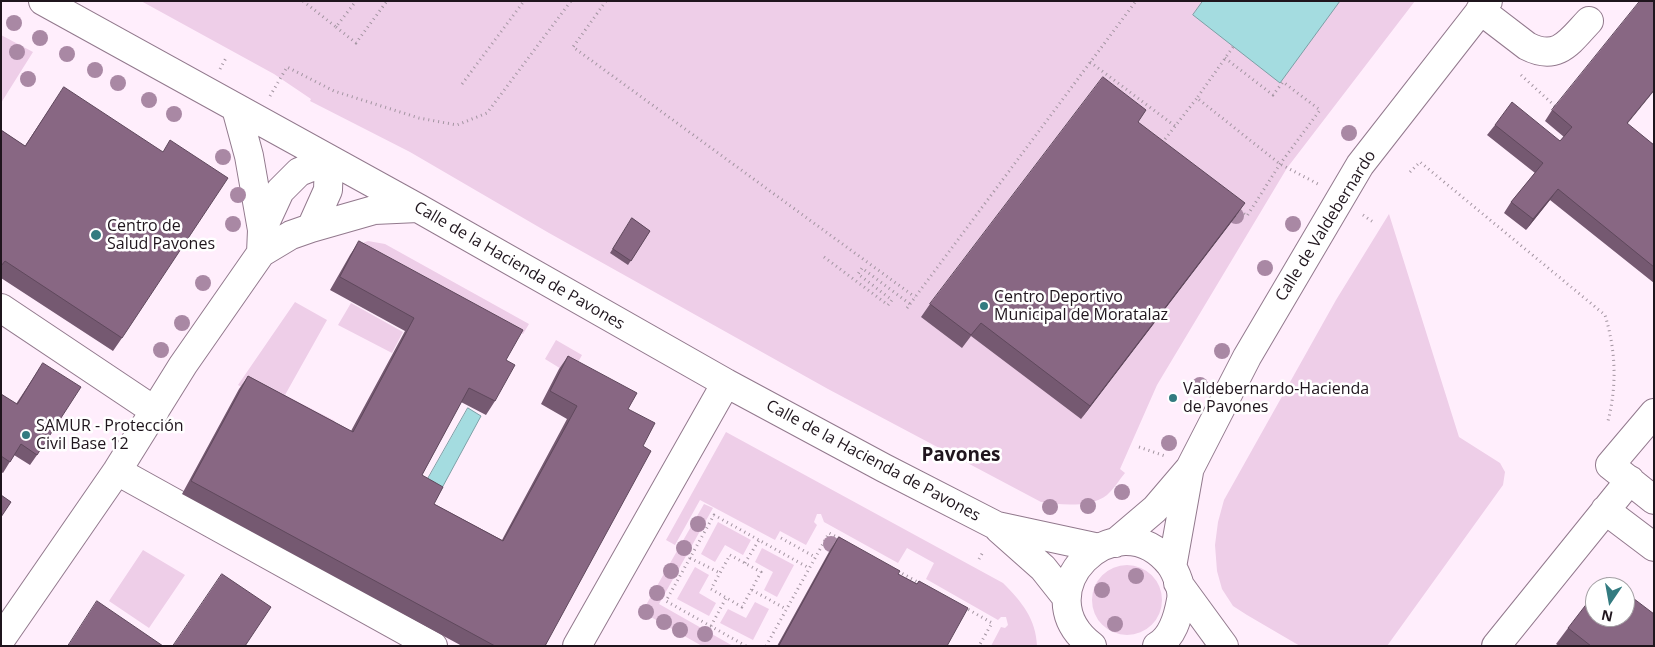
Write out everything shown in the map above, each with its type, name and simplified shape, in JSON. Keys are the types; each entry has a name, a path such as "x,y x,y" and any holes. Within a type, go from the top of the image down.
{"street":[{"name":"Calle de la Hacienda de Pavones","path":"43,1 418,208 726,383 997,526 1043,568 1066,597"},
{"path":"1484,6 1527,46 1535,50 1549,52 1562,49 1589,21"},
{"name":"Calle de Valdebernardo","path":"1066,597 1073,572 1089,553 1107,545 1155,509 1178,462 1247,357 1360,165 1484,6"},
{"path":"246,114 249,156 262,242"},
{"path":"1,639 117,471 262,242 280,192 299,172 329,160 328,190 311,228"},
{"path":"262,242 374,210 418,208"},
{"path":"1,308 155,410"},
{"path":"577,646 726,383"},
{"path":"1654,414 1610,465 1654,500"},
{"name":"Calle de Valdebernardo","path":"1157,646 1175,627 1182,597 1175,575 1178,462"},
{"path":"117,471 433,646"},
{"path":"1496,646 1630,480"},
{"path":"1605,510 1654,547"},
{"name":"Calle de la Hacienda de Pavones","path":"997,526 1107,545 1131,541 1149,547 1164,557 1175,575"},
{"path":"1175,575 1224,646"},
{"path":"1066,597 1069,619 1082,642"}],"path":[{"path":"303,1 356,43 388,1"},
{"path":"336,27 356,1"},
{"path":"462,84 524,1"},
{"path":"246,114 287,67 334,91 419,118 456,125 487,113 571,1"},
{"path":"606,1 573,47 915,297"},
{"path":"907,308 1136,1"},
{"path":"1159,148 1234,47"},
{"path":"1225,58 1273,95 1283,82 1320,110 1280,164 1247,216 1234,206"},
{"path":"1090,62 1175,126"},
{"path":"1534,88 1556,106"},
{"path":"1197,98 1280,164 1322,186"},
{"path":"1410,172 1420,162 1605,315 1612,337 1615,384 1608,421 1604,429"},
{"path":"1358,212 1373,222"},
{"path":"824,257 888,305 892,300 858,274 862,268 910,304"},
{"path":"1139,446 1178,462"},
{"path":"746,646 666,601 714,515 809,568"},
{"path":"766,646 829,533 846,542"},
{"path":"780,538 815,557"},
{"path":"745,563 759,540"},
{"path":"730,555 761,572 742,607 711,589 720,573 730,555"},
{"path":"690,558 720,573"},
{"path":"898,571 923,585"},
{"path":"752,590 786,609"},
{"path":"711,626 726,598"},
{"path":"958,604 992,622 980,646"}],"shaded area":[{"name":"Centro Deportivo Municipal de Moratalaz","path":"141,1 1415,1 1287,168 1157,385 1120,469 1125,473 1110,493 1100,499 1084,504 1066,505 1041,502 828,389 549,233 410,152 310,101 311,99 274,74"},
{"path":"1,35 33,52 1,103"},
{"path":"1389,214 1459,437 1500,463 1505,472 1503,485 1387,646 1300,646 1233,606 1222,589 1217,571 1215,545 1218,522 1224,500 1336,300"},
{"path":"368,241 385,244 529,324 523,334 360,244"},
{"path":"295,302 327,320 285,395 335,421 328,435 238,385"},
{"path":"351,303 403,332 392,353 338,325"},
{"path":"556,340 582,355 571,375 545,359"},
{"path":"726,432 1003,583 1016,597 1031,619 1037,646 991,646 1001,627 1005,628 1008,625 1006,617 1001,617 998,620 926,579 934,563 907,548 898,563 824,522 821,514 817,514 814,522 817,525 806,545 780,531 775,540 700,500 675,545 666,540"},
{"path":"704,504 713,508 659,604 733,646 702,646 642,612"},
{"path":"718,522 751,540 743,555 725,545 715,562 701,554"},
{"path":"762,548 794,565 777,597 764,590 773,572 755,562"},
{"path":"143,550 185,575 149,628 109,601"},
{"path":"1127,565 1146,571 1156,581 1162,600 1156,619 1146,629 1127,635 1108,629 1098,619 1092,600 1098,581 1108,571"},
{"path":"695,567 709,575 699,593 716,603 709,616 677,599"},
{"path":"755,602 769,609 753,640 720,623 728,609 746,618"}],"water":[{"path":"1203,1 1340,1 1280,83 1193,15"},
{"path":"468,408 481,416 436,499 421,491"}],"building":[{"path":"1640,1 1654,1 1654,90 1627,123 1654,145 1654,267 1558,189 1533,219 1511,202 1543,163 1495,125 1512,102 1560,141 1572,127 1552,110"},
{"path":"1103,77 1146,110 1138,122 1245,203 1090,406 981,323 971,335 930,304"},
{"name":"Centro de Salud Pavones","path":"64,87 163,152 170,140 228,178 122,338 5,261 1,266 1,130 25,146"},
{"path":"632,218 650,231 631,261 613,249"},
{"path":"359,241 523,330 506,360 515,365 495,401 469,388 422,475 443,487 434,504 503,541 577,406 550,391 568,356 637,393 628,409 655,423 643,446 651,451 545,646 495,646 191,481 248,376 353,432 414,318 340,277"},
{"name":"SAMUR - Protección Civil Base 12","path":"43,363 81,387 37,455 21,444 10,462 1,456 1,394 17,404"},
{"path":"1,495 11,502 1,517"},
{"path":"839,537 900,571 898,574 917,584 919,581 968,608 947,646 779,646"},
{"path":"222,574 271,607 245,646 173,646"},
{"path":"1635,600 1654,614 1654,646 1591,646 1568,628 1585,606 1585,627 1635,627"},
{"path":"97,601 163,646 68,646"}],"place":[{"name":"Centro de Salud Pavones","path":"96,235"},
{"name":"Centro Deportivo Municipal de Moratalaz","path":"984,306"},
{"name":"Valdebernardo-Hacienda de Pavones","path":"1173,398"},
{"name":"SAMUR - Protección Civil Base 12","path":"26,435"}],"district":[{"name":"Pavones","path":"961,456"}]}
